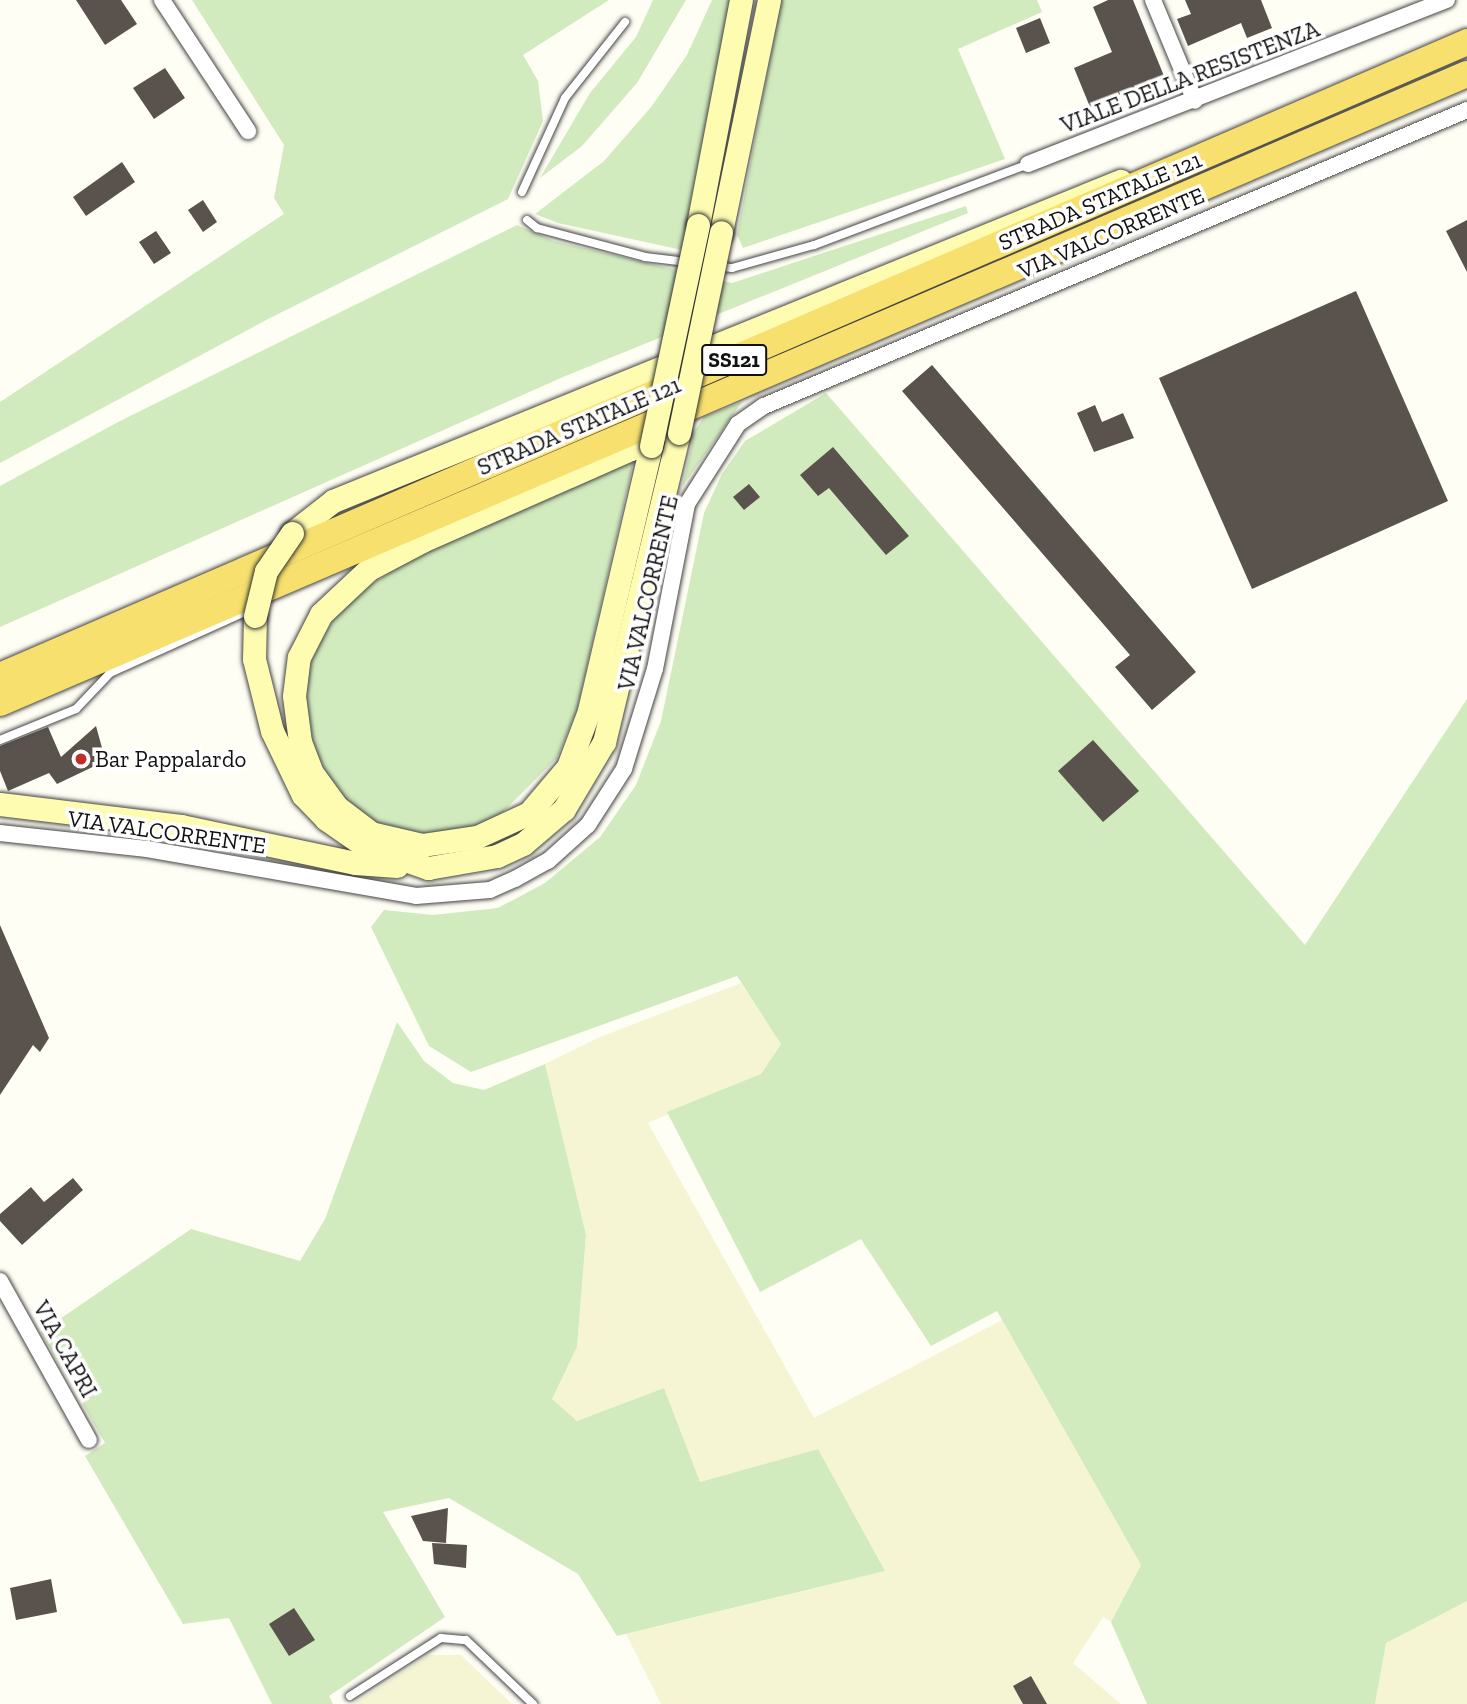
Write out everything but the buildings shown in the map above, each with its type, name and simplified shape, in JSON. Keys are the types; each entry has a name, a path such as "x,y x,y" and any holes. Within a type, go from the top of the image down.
{"main road":[{"path":"701,403 631,449 422,541 369,569 321,614 299,657 293,696 300,742 312,773 337,807 371,833 422,845 478,837 529,813 568,767 589,711 651,446 698,225 741,0"},
{"path":"0,804 181,826 355,863 429,868 466,864 523,844 564,809 604,742 628,661 722,232 769,0"},
{"name":"STRADA STATALE 121","path":"0,676 1467,42"},
{"name":"STRADA STATALE 121","path":"0,703 1467,74"},
{"path":"429,868 346,835 303,795 284,761 262,701 254,659 254,616 266,571 292,533 333,501 565,404 1084,192 1226,147"}],"street":[{"path":"162,0 248,131"},
{"path":"1153,0 1195,101"},
{"name":"VIALE DELLA RESISTENZA","path":"1028,164 1195,101 1444,1"},
{"name":"VIA VALCORRENTE","path":"0,833 147,849 416,896 490,890 514,879 548,862 588,825 624,769 655,669 688,504 738,424 777,400 1467,110"},
{"name":"VIA CAPRI","path":"0,1281 89,1440"}],"lane":[{"path":"522,192 565,98 625,22"},
{"path":"527,220 537,228 645,257 732,268 814,245 1028,164"},
{"path":"0,740 76,709 110,673 266,603 290,579"},
{"path":"351,1696 441,1638 466,1640 533,1704"}],"green space":[{"path":"192,0 609,0 523,55 538,81 543,121 508,199 268,319 0,463 0,402 284,214 274,198 284,145"},
{"path":"653,0 686,0 637,83 582,146 540,178 590,93 636,37"},
{"path":"712,0 733,0 682,250 558,223 535,214 604,161 652,106 687,55"},
{"path":"781,0 1037,0 1042,12 958,49 1005,159 743,248 737,235"},
{"path":"966,206 968,213 563,377 0,627 0,486 120,421 517,225 554,241 732,283"},
{"path":"826,393 1305,945 1467,699 1467,1601 1386,1643 1375,1704 1147,1704 1111,1622 1141,1565 997,1311 931,1346 861,1239 760,1292 667,1112 761,1074 781,1044 737,976 471,1072 429,1046 371,927 384,910 433,915 498,908 545,883 600,837 636,785 661,721 704,513 722,474 745,441"},
{"path":"742,402 682,487 695,430 704,417"},
{"path":"635,455 577,710 557,758 502,813 470,829 433,835 398,831 371,821 341,800 311,744 305,688 312,654 345,602 420,552"},
{"path":"741,983 781,1043 761,1074 648,1123 814,1418 1002,1320 1141,1565 1111,1622 1103,1617 1073,1663 1121,1704 661,1704 626,1634 885,1571 818,1449 700,1482 664,1388 577,1421 552,1399 577,1347 586,1235 545,1064 600,1037"},
{"path":"397,1022 424,1061 453,1083 484,1090 545,1064 586,1235 577,1347 552,1399 577,1421 664,1388 700,1482 818,1449 885,1571 617,1636 578,1574 449,1498 383,1512 445,1617 329,1696 333,1704 272,1704 229,1618 183,1624 85,1456 105,1443 41,1332 191,1229 300,1261 325,1219"},
{"path":"1467,1601 1467,1704 1375,1704 1386,1643"},
{"path":"428,1655 461,1655 512,1704 353,1704"}],"place":[{"name":"Bar Pappalardo","path":"81,759"}]}
